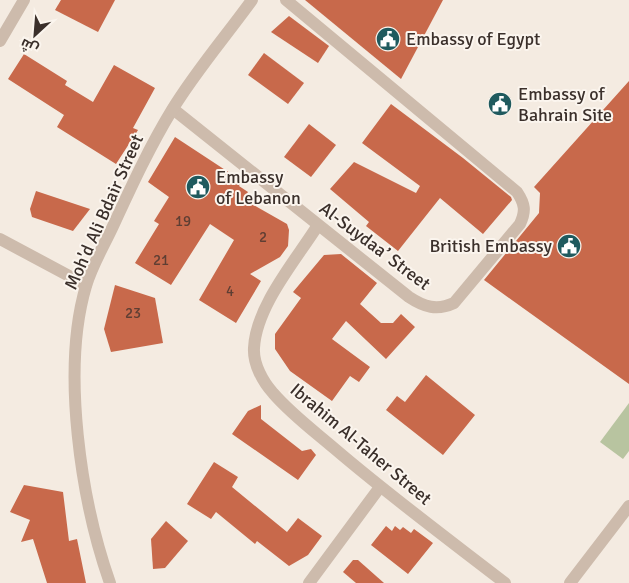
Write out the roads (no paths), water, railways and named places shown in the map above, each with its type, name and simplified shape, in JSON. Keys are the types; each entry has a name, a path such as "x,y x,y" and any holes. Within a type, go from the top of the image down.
{"street":[{"path":"0,41 24,0"},
{"name":"Moh'd Ali Bdair Street","path":"110,583 101,557 88,496 73,390 78,326 86,285 138,171 173,109 252,0"},
{"name":"Al-Suydaa’ Street","path":"173,109 409,297 420,304 439,308 454,303 520,224 525,208 516,192 286,0"},
{"name":"Ibrahim Al-Taher Street","path":"318,225 261,315 255,335 254,351 257,366 272,392 380,487 505,583"},
{"path":"0,239 86,285"},
{"path":"309,583 380,487"},
{"path":"570,583 628,510"}],"place":[{"name":"Embassy of Egypt","path":"388,39"},
{"name":"Embassy of Bahrain Site","path":"500,104"},
{"name":"Embassy of Lebanon","path":"198,187"},
{"name":"British Embassy","path":"569,246"}]}
